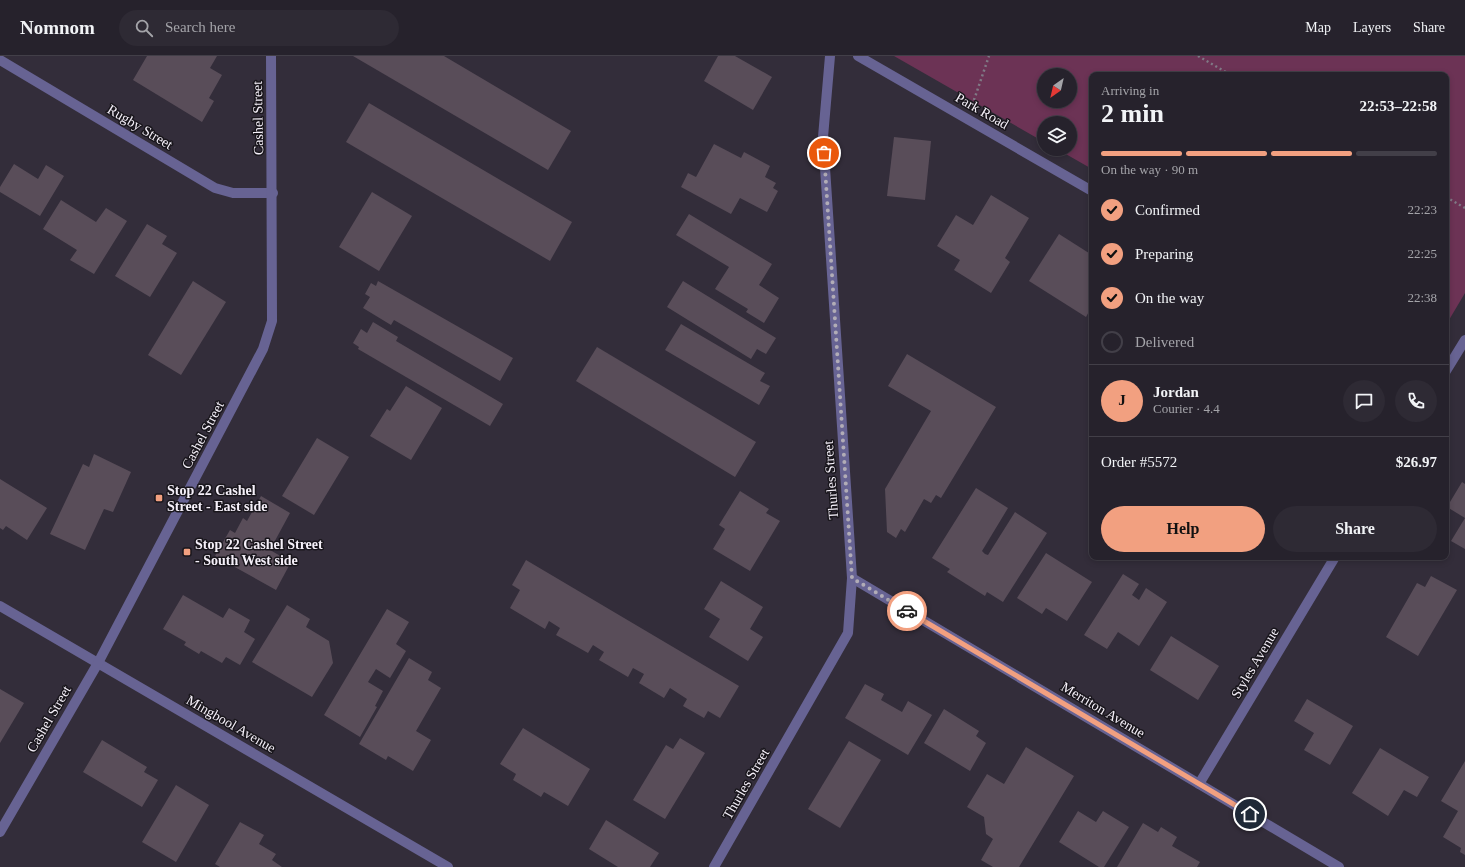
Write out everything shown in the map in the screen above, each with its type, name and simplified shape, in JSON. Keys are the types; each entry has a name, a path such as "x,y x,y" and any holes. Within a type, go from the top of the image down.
{"street":[{"name":"Cashel Street","path":"0,832 98,663 263,349 272,321 273,193 271,56"},
{"name":"Thurles Street","path":"714,867 848,633 852,578 823,137 830,56"},
{"name":"Park Road","path":"858,56 1089,189"},
{"name":"Rugby Street","path":"0,60 215,188 233,193 273,193"},
{"path":"1449,366 1465,340"},
{"name":"Styles Avenue","path":"1199,784 1333,560"},
{"name":"Merriton Avenue","path":"852,578 1339,867"},
{"name":"Mingbool Avenue","path":"0,606 448,867"}],"path":[{"path":"967,119 989,56"},
{"path":"1198,56 1226,72"},
{"path":"1449,199 1465,208"}],"shaded area":[{"path":"894,56 1465,56 1465,293 1449,320 1449,72 1089,72 1089,167 1069,156 1077,156 1077,116 1037,116 1037,138"}],"building":[{"path":"147,56 217,56 210,68 222,75 209,98 214,101 202,122 133,80"},
{"path":"353,56 444,56 571,131 548,170"},
{"path":"718,56 735,56 772,77 753,110 704,81"},
{"path":"369,103 572,222 550,261 346,142"},
{"path":"894,137 931,141 925,200 887,196"},
{"path":"714,144 741,158 744,152 770,166 765,177 776,183 773,188 778,191 767,212 740,198 731,214 681,187 688,173 696,177"},
{"path":"14,164 38,179 46,165 64,176 40,216 0,192 0,187"},
{"path":"372,192 412,216 379,271 339,247"},
{"path":"991,195 1029,218 1005,258 1010,262 991,293 954,270 960,260 937,246 956,215 973,225"},
{"path":"61,200 96,222 106,208 127,221 94,274 70,260 77,250 43,229"},
{"path":"689,214 772,264 759,285 779,298 764,323 746,312 748,309 715,289 729,267 676,235"},
{"path":"147,224 167,236 162,244 177,253 150,297 115,276"},
{"path":"1059,234 1089,253 1089,312 1086,317 1029,281"},
{"path":"193,281 226,302 181,375 148,355"},
{"path":"378,281 513,358 500,381 394,320 391,325 363,308 370,297 365,294 371,283 376,286"},
{"path":"683,281 776,338 766,354 757,349 751,359 667,307"},
{"path":"373,322 398,337 396,341 503,404 490,426 358,349 359,347 353,343 361,329 367,333"},
{"path":"681,324 765,373 760,381 770,386 759,405 665,350"},
{"path":"597,347 756,442 735,477 576,381"},
{"path":"907,354 996,407 941,498 936,495 931,503 924,499 905,532 901,529 896,538 887,532 885,489 931,411 888,386"},
{"path":"406,386 442,408 411,460 370,436 387,409 390,411"},
{"path":"317,438 349,457 314,515 282,496"},
{"path":"94,454 131,472 113,512 104,509 85,550 50,534 83,464 89,467"},
{"path":"0,479 47,508 27,540 6,526 3,530 0,528"},
{"path":"1462,482 1465,484 1465,518 1449,508 1449,504"},
{"path":"976,488 1008,508 982,551 985,554 988,555 1015,512 1047,533 1003,602 987,592 985,596 947,572 950,569 932,558"},
{"path":"740,491 769,509 766,513 780,521 750,571 713,549 725,529 719,525"},
{"path":"261,496 290,513 270,550 291,562 276,590 215,556 230,530 235,533 243,518 247,521"},
{"path":"1465,518 1465,549 1451,541"},
{"path":"1046,553 1092,582 1067,621 1046,608 1042,614 1017,598"},
{"path":"526,560 739,686 720,718 708,711 704,718 683,706 687,699 670,688 664,698 639,683 644,674 633,668 628,677 599,660 604,652 593,645 588,653 556,635 560,628 549,621 545,629 510,608 520,590 512,585"},
{"path":"1123,574 1139,584 1132,595 1139,600 1146,588 1167,602 1139,646 1118,632 1107,649 1084,635"},
{"path":"1431,576 1457,590 1418,656 1386,637 1417,583 1425,587"},
{"path":"721,581 763,607 750,629 763,637 748,661 709,637 720,619 704,609"},
{"path":"183,595 223,618 229,608 250,620 244,632 255,639 240,665 226,657 222,663 201,651 199,654 184,645 186,642 163,629"},
{"path":"287,605 310,619 306,627 329,641 333,663 312,697 252,662"},
{"path":"387,609 409,622 396,644 406,651 390,678 376,669 368,682 383,691 375,706 377,707 360,737 324,715"},
{"path":"1171,636 1219,666 1198,700 1150,670"},
{"path":"409,658 432,672 428,680 441,688 416,731 431,740 413,771 388,756 386,760 359,744"},
{"path":"865,684 884,694 881,700 902,712 908,701 932,715 908,755 845,718"},
{"path":"0,689 24,703 0,743"},
{"path":"1307,699 1353,726 1330,765 1304,750 1314,733 1294,721"},
{"path":"944,709 979,731 976,736 986,743 970,771 924,743"},
{"path":"523,728 590,769 568,806 544,792 541,797 513,780 516,774 500,764"},
{"path":"680,738 705,753 665,819 633,800 666,745 673,749"},
{"path":"102,740 147,767 144,772 158,780 142,807 83,772"},
{"path":"849,741 881,760 840,828 808,809"},
{"path":"1026,747 1074,776 1019,867 993,867 981,860 993,839 986,834 984,817 967,807 987,774 1004,784"},
{"path":"1380,748 1429,777 1417,797 1404,790 1388,816 1352,793"},
{"path":"1465,761 1465,855 1460,852 1461,848 1443,837 1458,811 1441,801"},
{"path":"176,785 209,805 176,862 142,842"},
{"path":"1078,811 1096,822 1103,811 1129,827 1104,867 1099,867 1059,842"},
{"path":"606,820 659,853 650,867 618,867 589,849"},
{"path":"240,822 264,835 259,844 276,854 272,860 282,867 220,867 215,864"},
{"path":"1143,823 1158,832 1161,827 1177,837 1172,846 1200,862 1197,867 1117,867"}],"way so far":[{"path":"824,153 852,578 907,611"}],"place":[{"name":"Stop 22 Cashel Street - East side","path":"159,498"},
{"name":"Stop 22 Cashel Street - South West side","path":"187,552"}],"route":[{"path":"907,611 1250,814"}]}
